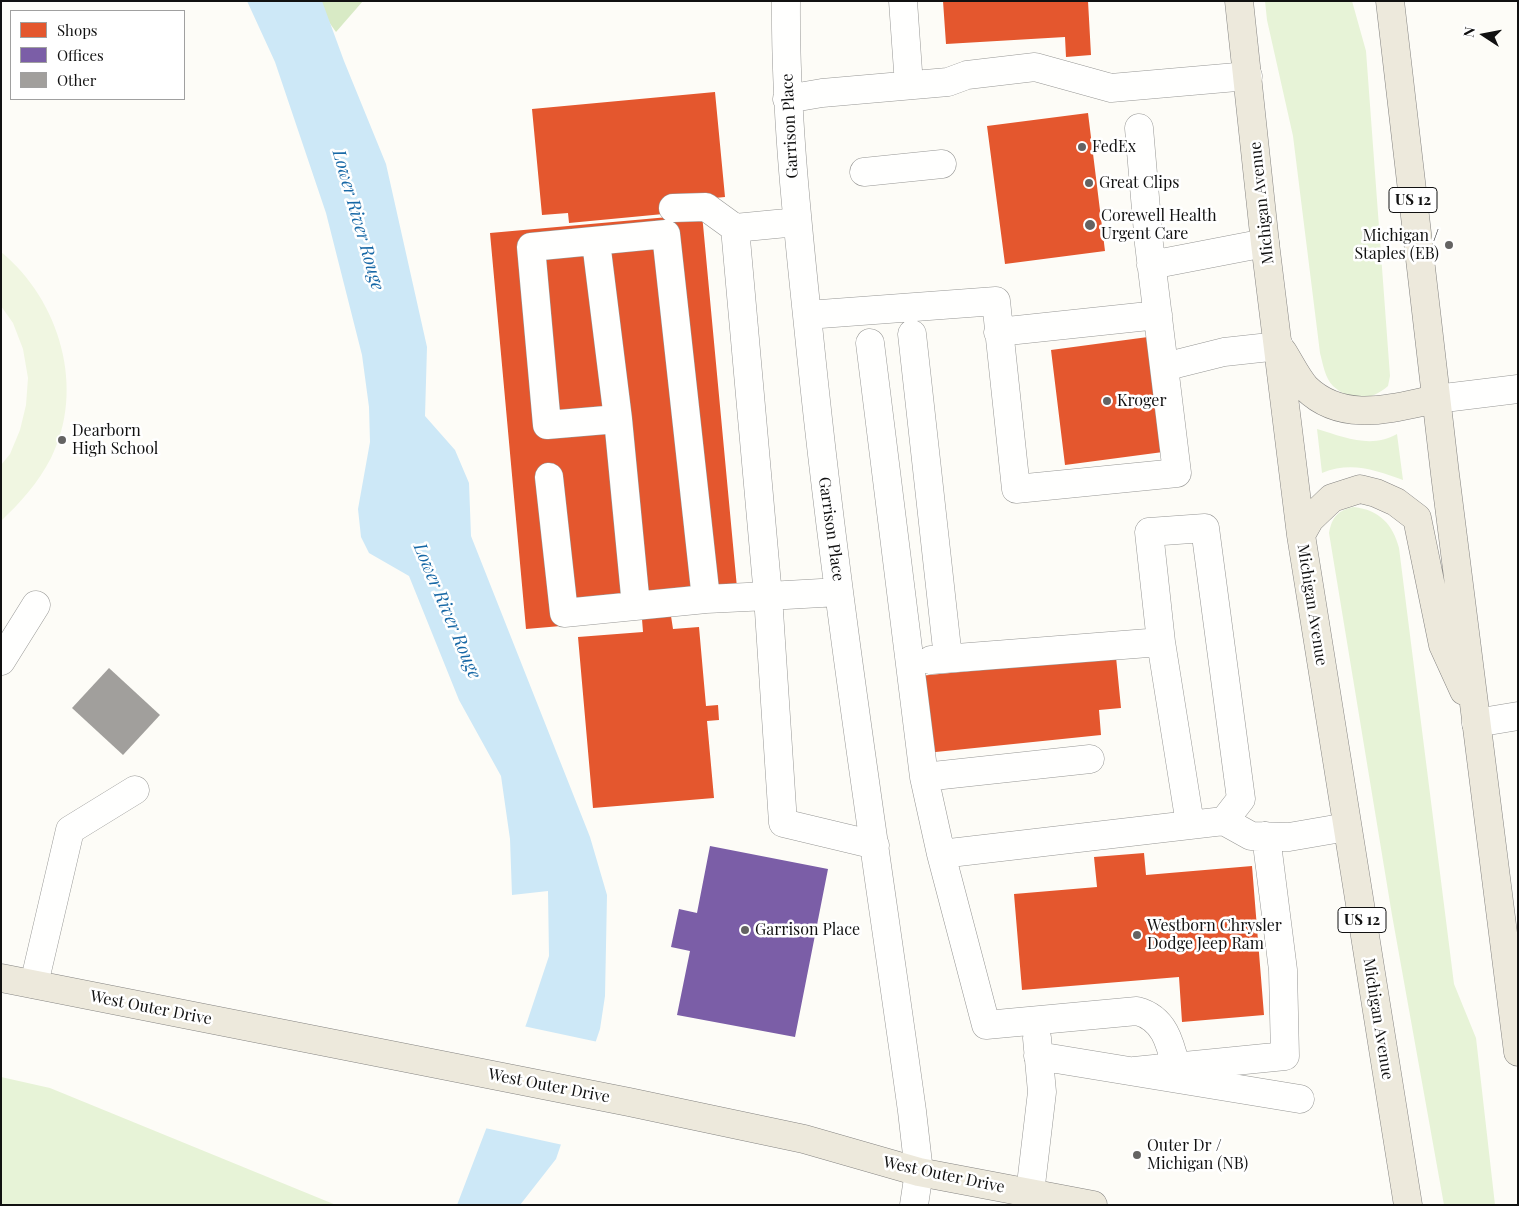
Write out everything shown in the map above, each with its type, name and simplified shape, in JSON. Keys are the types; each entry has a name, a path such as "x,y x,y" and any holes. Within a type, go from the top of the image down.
{"main road":[{"name":"Michigan Avenue","path":"1240,1 1265,243 1301,535 1408,1205"},
{"name":"US 12","path":"1390,1 1436,399 1518,1052"},
{"path":"1279,346 1306,387 1327,403 1355,411 1382,410 1436,399"},
{"path":"1301,535 1310,519 1332,498 1360,489 1376,493 1396,502 1417,518 1443,645 1476,721"},
{"name":"West Outer Drive","path":"1,978 629,1102 804,1139 919,1172 1093,1205"}],"street":[{"name":"Garrison Place","path":"786,1 787,99 797,222 826,508 875,845 919,1172 914,1205"},
{"path":"902,1 909,85"},
{"path":"787,99 948,82 967,75 1035,67 1112,88 1248,76"},
{"path":"807,315 996,301 1016,488 1178,473 1151,265 1139,128"},
{"path":"864,172 942,164"},
{"path":"673,208 706,207 735,228 797,222"},
{"path":"735,228 768,596 783,823 875,845"},
{"path":"618,419 546,425 531,246 596,242 666,234 706,599"},
{"path":"596,242 615,386 636,606"},
{"path":"1151,265 1265,243"},
{"path":"998,332 1158,315"},
{"path":"912,334 948,658"},
{"path":"870,343 924,777 941,854 986,1025 1137,1012 1147,1014 1159,1024 1169,1038 1176,1066"},
{"path":"1164,368 1224,352 1279,346"},
{"path":"1436,399 1518,389"},
{"path":"549,477 564,614 706,599 839,592"},
{"path":"1190,824 1161,642 1150,532 1205,528 1241,799 1224,821"},
{"path":"1,661 36,605"},
{"path":"910,662 1161,642"},
{"path":"1476,721 1518,716"},
{"path":"924,777 1090,759"},
{"path":"34,984 70,830 135,790"},
{"path":"941,854 1224,821 1251,836 1289,837 1348,827"},
{"path":"1134,1071 1285,1056 1283,970 1266,836"},
{"path":"1030,1193 1042,1092 1035,1020"},
{"path":"1038,1056 1300,1099"}],"green space":[{"path":"314,1 363,1 336,32"},
{"path":"1265,1 1352,1 1366,51 1390,376 1388,386 1375,395 1368,397 1354,397 1340,391 1330,383 1323,366 1293,136 1267,20"},
{"path":"1,252 22,272 39,295 52,320 61,347 66,375 66,403 61,431 51,458 29,492 1,521 1,465 10,454 20,430 26,405 28,378 23,349 13,323 1,306"},
{"path":"1317,429 1347,438 1367,441 1377,441 1397,434 1403,480 1373,470 1353,467 1333,469 1322,473"},
{"path":"1354,507 1371,511 1384,520 1393,532 1399,548 1454,984 1476,1038 1495,1205 1444,1205 1392,915 1329,533 1337,515 1344,510"},
{"path":"1,1077 50,1088 336,1205 1,1205"}],"water":[{"name":"Lower River Rouge","path":"247,1 322,1 386,164 427,347 425,416 455,450 469,483 471,536 590,837 607,895 605,996 600,1029 556,1159 520,1205 457,1205 527,1022 549,956 548,891 512,895 510,839 501,776 459,700 409,576 369,553 361,537 358,509 370,442 369,407 362,355 326,213 275,62"}],"pier":[{"path":"523,1026 598,1042 563,1145 485,1128"}],"building: Shops":[{"path":"943,1 1088,1 1091,55 1066,57 1065,37 946,44"},
{"path":"715,92 725,197 673,202 674,213 569,223 568,213 542,215 532,109"},
{"path":"1088,113 1105,251 1005,264 987,126"},
{"path":"702,214 739,609 671,616 673,629 699,627 706,706 718,705 719,720 707,721 714,798 593,808 578,637 643,632 642,619 526,629 490,233"},
{"name":"Kroger","path":"1148,337 1163,452 1065,465 1051,350"},
{"path":"1116,657 1121,708 1099,710 1101,735 926,753 919,676"},
{"name":"Westborn Chrysler Dodge Jeep Ram","path":"1144,853 1146,875 1252,866 1264,1015 1182,1022 1179,977 1022,990 1014,894 1097,887 1094,857"}],"building: Offices":[{"name":"Garrison Place","path":"710,846 828,869 795,1037 677,1015 690,951 671,947 679,909 697,913"}],"building: Other":[{"path":"109,668 160,715 123,755 72,708"}],"place":[{"name":"FedEx","path":"1082,147"},
{"name":"Great Clips","path":"1089,183"},
{"name":"Corewell Health Urgent Care","path":"1090,225"},
{"name":"Michigan / Staples (EB)","path":"1449,245"},
{"name":"Kroger","path":"1107,401"},
{"name":"Dearborn High School","path":"62,440"},
{"name":"Garrison Place","path":"745,930"},
{"name":"Westborn Chrysler Dodge Jeep Ram","path":"1137,935"},
{"name":"Outer Dr / Michigan (NB)","path":"1137,1155"}]}
